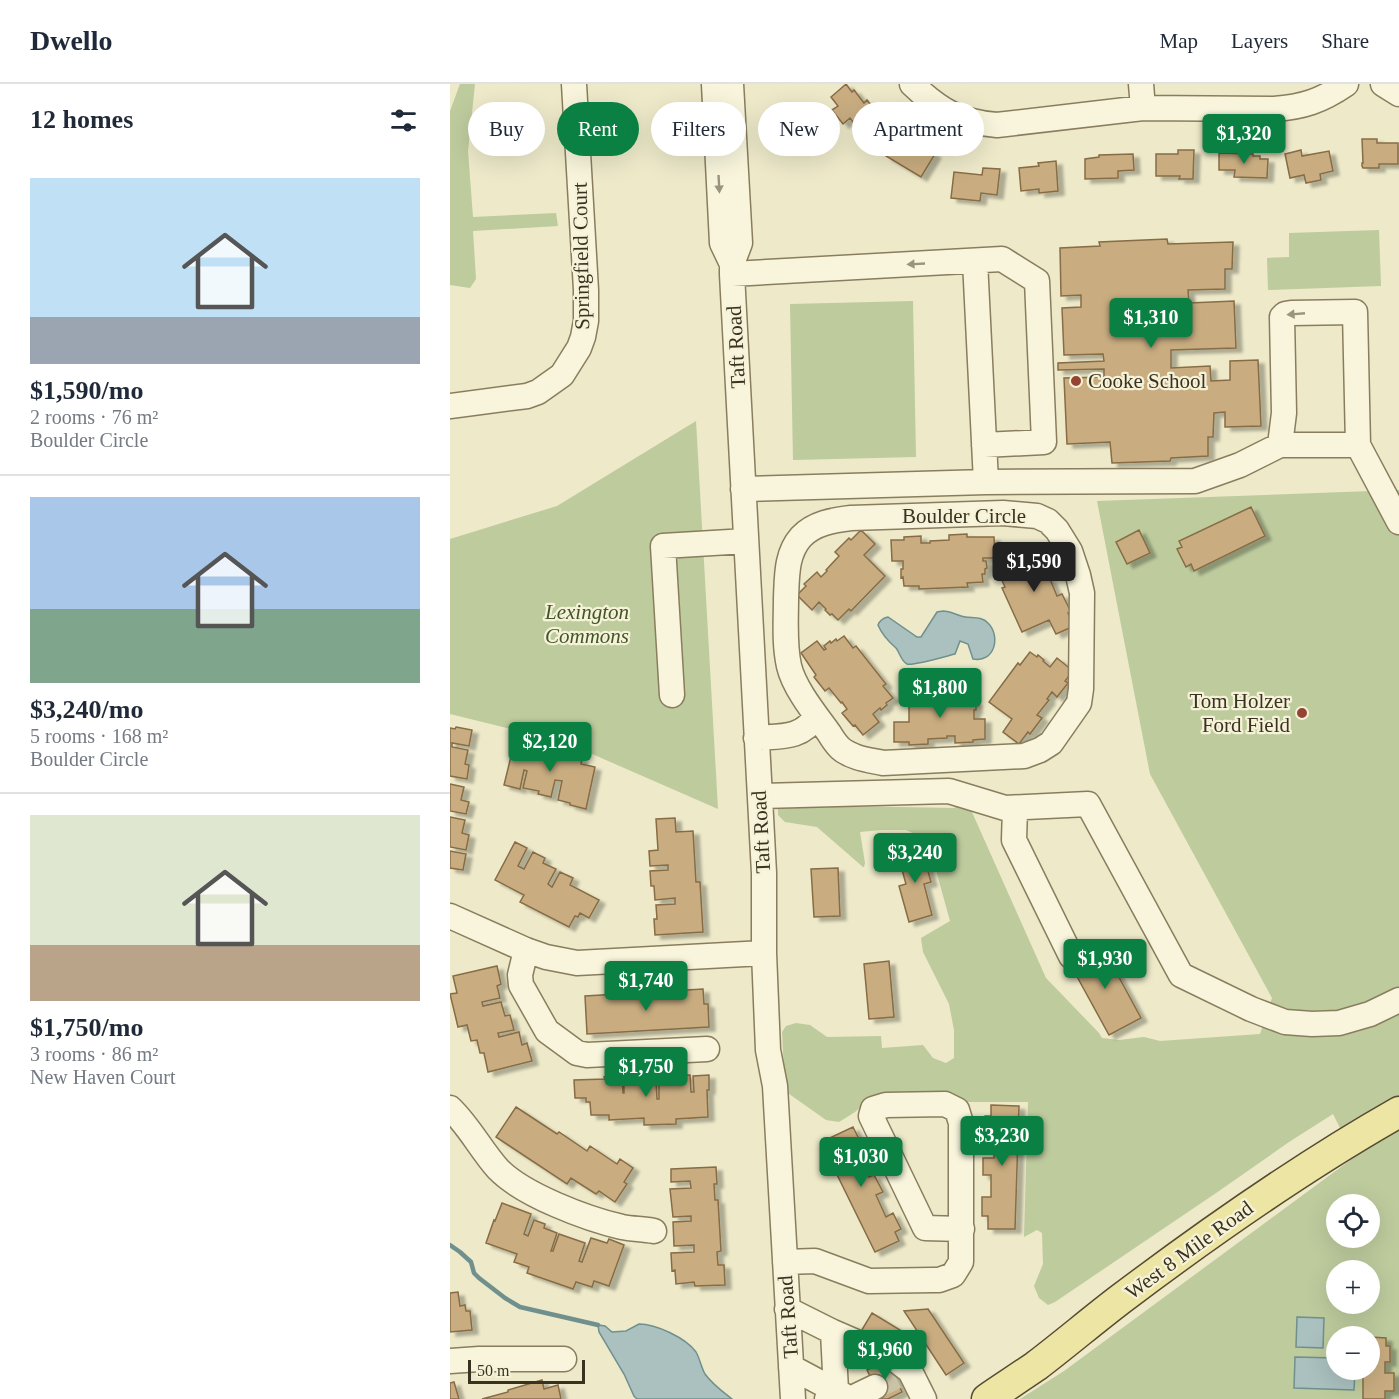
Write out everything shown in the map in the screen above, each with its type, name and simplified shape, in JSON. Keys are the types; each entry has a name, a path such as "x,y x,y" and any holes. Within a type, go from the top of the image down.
{"main road":[{"name":"West 8 Mile Road","path":"987,1399 1036,1365 1206,1237 1335,1149 1399,1112"}],"street":[{"name":"Springfield Court","path":"450,406 510,399 538,392 562,375 579,348 586,321 586,290 574,84"},
{"name":"Taft Road","path":"714,84 722,243 732,269 764,873 768,1050 775,1086 793,1399"},
{"name":"Taft Road","path":"731,84 740,243 732,269"},
{"path":"912,84 934,103 956,117 975,123 996,125 1143,108 1295,108 1315,102 1346,84"},
{"path":"1141,84 1143,108"},
{"path":"1383,84 1399,94"},
{"path":"732,269 1002,259 1036,281 1044,442 984,445"},
{"path":"975,261 986,482"},
{"path":"1281,445 1284,413 1283,316 1291,313 1355,312 1358,445 1399,522"},
{"path":"743,489 986,482 1195,481 1240,465 1281,445 1358,445"},
{"name":"Boulder Circle","path":"1003,513 1022,514 1048,521 1057,530 1070,551 1082,593 1081,688 1078,703 1051,743 1024,756 883,763 860,758 840,748 816,716 793,679 787,653 787,568 792,551 802,536 814,527 831,521 851,518 1003,513"},
{"path":"672,694 663,546 746,541"},
{"path":"756,738 794,735 810,725 816,716"},
{"path":"794,735 840,748"},
{"path":"759,796 949,791 1005,808 1088,804 1181,975 1251,1009 1285,1022 1339,1023 1370,1014 1399,1000"},
{"path":"1015,808 1014,840 1071,956"},
{"path":"450,916 526,950 546,957 577,963 765,953"},
{"path":"526,950 520,975 523,991 547,1031 577,1053 587,1055 707,1049"},
{"path":"785,1262 815,1261 869,1281 939,1280 953,1275 961,1262 962,1229 962,1123 957,1110 945,1104 886,1105 873,1109 871,1116 926,1228 962,1229"},
{"path":"450,1108 497,1167 516,1184 580,1214 623,1227 654,1230"},
{"path":"788,1309 833,1332 893,1358 898,1388 841,1397 791,1367"},
{"path":"833,1332 841,1397"},
{"path":"450,1361 564,1359"}],"green space":[{"path":"460,84 475,84 473,102 468,102 468,156 473,217 556,213 558,226 473,231 476,279 470,288 450,285 450,111"},
{"path":"1379,230 1381,286 1268,290 1267,258 1289,257 1289,233"},
{"path":"913,301 916,457 793,460 790,304"},
{"name":"Lexington Commons","path":"696,421 718,809 567,743 450,714 450,539 557,506"},
{"path":"1399,490 1399,1097 1341,1130 1333,1114 1048,1305 1039,1298 1034,1286 1043,1264 1042,1233 1037,1230 1024,1237 1028,1102 870,1099 839,1122 826,1120 785,1091 782,1032 786,1026 796,1023 810,1025 827,1037 881,1036 882,1048 923,1045 933,1058 946,1063 954,1058 954,1030 949,1004 923,952 921,938 950,921 929,845 919,836 906,830 860,832 865,863 863,867 817,827 785,822 778,815 778,809 787,805 954,808 967,801 1046,978 1102,1038 1119,1040 1144,1037 1160,1041 1260,1034 1272,998 1150,774 1097,501"},
{"path":"1399,1130 1399,1399 1020,1399 1064,1371 1360,1153"}],"water":[{"path":"943,611 964,617 979,618 988,623 992,628 995,641 991,653 980,659 973,659 968,644 960,641 955,654 907,664 883,635 878,625 888,617 917,637 921,637 937,612"},
{"path":"1297,1317 1324,1318 1323,1348 1296,1347"},
{"path":"639,1324 662,1329 685,1342 696,1352 708,1378 732,1399 637,1399 599,1332 598,1325 605,1326 612,1332 626,1331"},
{"path":"1295,1357 1326,1358 1326,1380 1354,1380 1354,1390 1294,1388"}],"building":[{"path":"846,84 863,102 852,102 852,121 850,118 843,124 840,120 840,102 835,102 831,97"},
{"path":"1362,139 1377,139 1377,143 1398,143 1398,164 1379,164 1379,168 1363,168"},
{"path":"1178,150 1194,150 1193,179 1179,179 1180,176 1156,176 1156,154 1178,154"},
{"path":"1301,150 1302,156 1329,151 1333,171 1320,174 1321,180 1306,183 1304,175 1290,178 1285,154"},
{"path":"1219,153 1253,154 1253,156 1260,156 1260,159 1268,159 1267,178 1234,177 1235,170 1219,170"},
{"path":"1133,154 1134,170 1118,171 1118,178 1085,179 1085,159 1099,157 1099,155"},
{"path":"886,156 934,156 921,177"},
{"path":"1056,161 1058,191 1039,193 1039,189 1021,191 1019,168"},
{"path":"983,168 1000,169 997,195 981,193 980,201 951,198 954,172 982,175"},
{"path":"1167,239 1168,244 1233,242 1232,269 1225,269 1225,289 1188,290 1189,303 1234,301 1236,348 1171,350 1171,368 1210,366 1211,381 1230,380 1230,361 1258,360 1261,426 1225,427 1225,412 1214,413 1213,437 1208,437 1208,456 1171,458 1170,461 1112,463 1110,442 1067,444 1064,378 1104,377 1104,369 1058,370 1058,363 1104,361 1103,354 1064,355 1062,308 1081,307 1081,295 1061,296 1060,248 1100,246 1099,242"},
{"path":"1251,507 1265,536 1194,571 1191,564 1186,567 1177,549 1182,547 1179,541"},
{"path":"861,530 875,544 864,555 885,576 851,611 849,609 838,620 832,614 830,615 819,602 812,610 797,595 806,586 804,584 817,572 821,577 827,571 839,556 835,552"},
{"path":"1139,530 1150,553 1127,564 1116,542"},
{"path":"967,534 967,537 994,537 995,558 983,558 987,568 985,574 982,574 983,582 967,583 968,587 919,589 919,586 904,586 903,577 901,578 903,561 892,561 891,540 921,536 921,543 930,543 930,541 949,540 949,535"},
{"path":"1036,543 1051,570 1045,573 1048,580 1050,579 1057,596 1062,594 1071,612 1068,613 1074,626 1056,634 1049,620 1022,632 1002,588 1005,587 998,572 1021,562 1017,552"},
{"path":"844,636 853,648 856,646 886,684 883,686 893,698 881,710 880,708 873,714 879,722 863,735 842,713 847,709 842,702 829,688 825,691 814,677 816,675 801,653 817,641 824,650 826,649 824,646 830,641 831,643 836,639 837,641"},
{"path":"1030,652 1037,657 1038,655 1050,667 1057,658 1073,671 1065,681 1068,683 1057,697 1052,692 1047,699 1049,700 1037,715 1042,718 1019,744 1003,732 1012,719 989,702 1018,663 1020,665"},
{"path":"958,691 958,694 973,694 974,702 976,702 974,719 985,719 985,739 955,743 955,736 947,736 947,738 928,739 928,744 909,745 909,742 894,742 894,722 909,722 909,692"},
{"path":"456,727 472,730 469,746 452,743 452,747 468,750 465,764 469,765 467,779 450,776 450,728 455,729"},
{"path":"515,740 582,759 581,764 595,767 586,809 558,800 562,781 555,780 551,797 538,794 539,791 523,788 527,771 524,770 520,789 504,785"},
{"path":"450,784 464,787 461,800 469,802 466,814 450,811"},
{"path":"450,817 465,820 462,833 469,835 466,850 450,847"},
{"path":"675,818 676,832 693,831 696,882 700,882 703,932 655,935 656,905 675,904 675,898 655,900 650,871 668,870 668,865 650,866 649,851 658,850 656,819"},
{"path":"515,842 527,848 518,866 524,869 533,852 545,858 543,863 556,869 548,884 552,887 560,872 573,878 570,885 599,900 589,918 580,913 578,917 575,916 569,927 520,902 524,895 495,880"},
{"path":"921,846 931,882 924,884 932,915 909,922 899,886 906,884 897,852"},
{"path":"450,851 466,854 463,870 450,868"},
{"path":"838,868 840,916 814,917 811,869"},
{"path":"1101,944 1141,1018 1109,1035 1069,962"},
{"path":"889,961 894,1017 869,1019 864,964"},
{"path":"497,966 501,984 497,986 500,998 482,1002 483,1006 501,1002 505,1016 510,1015 514,1030 498,1033 499,1037 519,1032 522,1045 527,1043 532,1061 488,1072 484,1053 480,1053 477,1040 471,1041 467,1025 458,1027 450,994 457,993 453,976"},
{"path":"703,989 704,1004 708,1004 709,1027 587,1034 585,996"},
{"path":"641,1075 641,1082 656,1082 657,1099 659,1099 659,1082 673,1081 673,1076 690,1075 691,1092 694,1092 693,1076 709,1075 708,1117 676,1119 676,1124 644,1125 644,1118 609,1120 609,1115 591,1115 590,1102 586,1102 586,1098 575,1098 574,1080 622,1076 624,1093 624,1076"},
{"path":"991,1105 1019,1106 1015,1229 988,1229 988,1216 982,1216 982,1197 991,1197 991,1175 983,1175 983,1158 994,1158 994,1133 984,1133 985,1116 991,1116"},
{"path":"516,1107 587,1151 590,1146 617,1164 620,1159 633,1168 624,1182 627,1184 615,1202 599,1191 596,1194 571,1178 567,1184 496,1137"},
{"path":"853,1127 867,1155 860,1159 869,1177 874,1175 883,1192 876,1195 886,1217 893,1213 901,1229 895,1232 899,1241 875,1252 821,1142"},
{"path":"716,1167 717,1184 714,1184 715,1200 718,1200 721,1251 717,1252 718,1265 724,1265 725,1285 695,1286 694,1282 676,1284 675,1270 672,1271 671,1253 694,1252 694,1245 674,1246 673,1222 691,1221 691,1216 673,1217 670,1189 691,1188 690,1181 671,1182 671,1169"},
{"path":"502,1203 531,1214 524,1234 528,1236 534,1220 545,1224 544,1228 557,1233 551,1251 553,1251 559,1234 585,1243 579,1261 582,1262 591,1238 607,1243 609,1239 624,1245 609,1286 594,1281 592,1287 576,1282 573,1289 527,1273 529,1267 514,1262 517,1254 486,1243"},
{"path":"458,1292 460,1306 465,1305 466,1311 470,1311 472,1330 450,1332 450,1293"},
{"path":"928,1309 964,1363 946,1375 904,1311"},
{"path":"872,1313 900,1330 889,1350 860,1333"},
{"path":"1380,1338 1386,1338 1386,1346 1390,1346 1390,1362 1385,1362 1385,1373 1394,1373 1394,1391 1385,1391 1385,1399 1363,1399 1363,1380 1380,1380"},
{"path":"887,1360 902,1392 888,1399 881,1399 867,1370"},
{"path":"542,1380 544,1389 558,1385 561,1399 482,1399 508,1392 508,1390"},
{"path":"454,1382 459,1399 450,1399 450,1383"}],"waterway":[{"path":"450,1245 471,1262 474,1273 479,1278 520,1307 598,1325"}],"tunnel":[{"path":"875,1387 896,1377"}],"place":[{"name":"Cooke School","path":"1076,381"},
{"name":"Tom Holzer Ford Field","path":"1302,713"}]}
